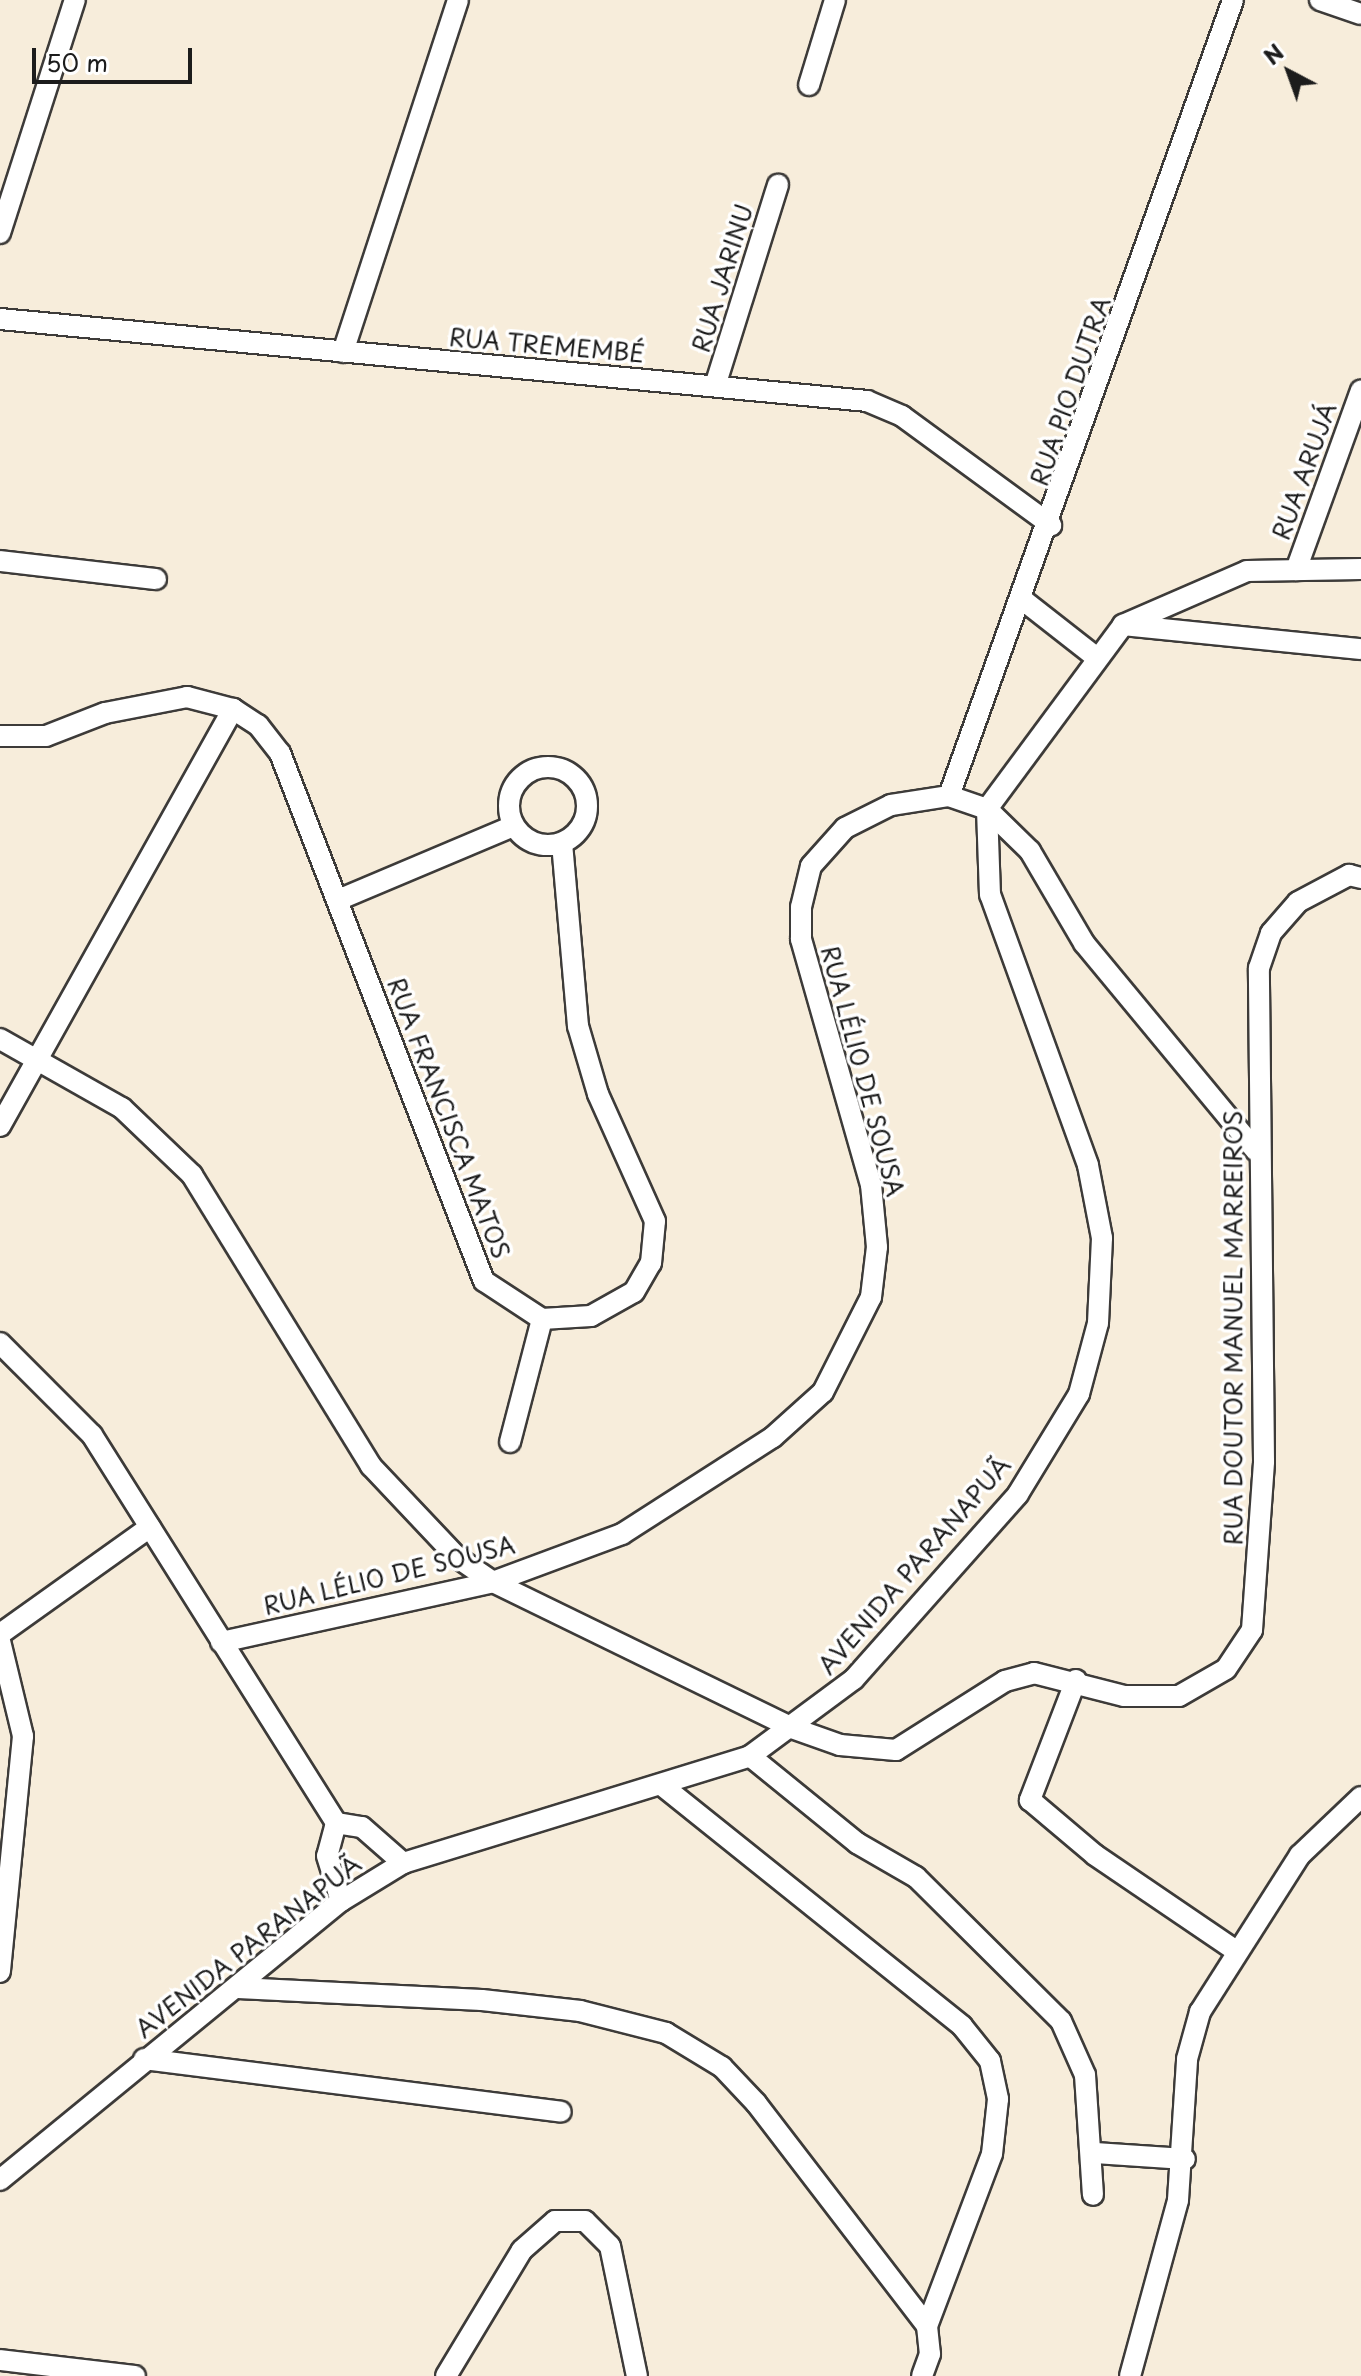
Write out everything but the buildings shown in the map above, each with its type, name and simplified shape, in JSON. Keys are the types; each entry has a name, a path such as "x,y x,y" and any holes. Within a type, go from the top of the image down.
{"street":[{"path":"0,233 75,0"},
{"path":"343,352 458,0"},
{"path":"809,85 835,0"},
{"name":"RUA PIO DUTRA","path":"949,796 1051,525 1233,0"},
{"path":"1320,0 1361,14"},
{"name":"RUA JARINU","path":"715,386 778,185"},
{"name":"RUA TREMEMBÉ","path":"0,319 867,401 902,416 1051,525"},
{"name":"RUA ARUJÁ","path":"1296,570 1361,390"},
{"path":"0,561 156,579"},
{"path":"1256,1151 1084,943 1030,851 987,809 1123,625 1216,579 1296,570 1361,569"},
{"path":"1023,600 1097,658"},
{"path":"1123,625 1361,649"},
{"name":"RUA FRANCISCA MATOS","path":"0,736 46,736 105,713 187,697 233,709 258,725 280,753 484,1281 542,1319"},
{"path":"0,1126 233,709"},
{"path":"534,770 567,771 582,787 587,809 580,830 562,843 529,841 513,826 509,804 516,783 534,770"},
{"name":"RUA LÉLIO DE SOUSA","path":"221,1642 493,1582 622,1534 773,1437 823,1392 850,1350 871,1297 877,1247 871,1185 801,939 801,907 811,866 845,828 891,805 949,796 987,809"},
{"name":"AVENIDA PARANAPUÃ","path":"0,2180 144,2059 238,1988 341,1901 403,1863 664,1787 750,1756 792,1728 854,1679 1018,1494 1079,1394 1098,1323 1102,1238 1088,1165 990,895 987,809"},
{"path":"338,900 513,826"},
{"path":"510,1442 542,1319 591,1316 634,1292 651,1263 655,1221 598,1094 578,1026 562,843"},
{"name":"RUA DOUTOR MANUEL MARREIROS","path":"0,1039 122,1108 192,1175 371,1466 407,1510 493,1582 792,1728 840,1745 896,1750 1005,1681 1034,1673 1076,1680 1124,1696 1179,1696 1226,1669 1252,1630 1264,1461 1256,1151 1259,968 1271,933 1298,902 1357,875"},
{"path":"0,1343 92,1435 336,1823 327,1856 341,1901"},
{"path":"0,1634 150,1527"},
{"path":"0,1641 13,1671 23,1736 0,1972"},
{"path":"1076,1680 1030,1800 1236,1951"},
{"path":"750,1756 857,1843 916,1877 1061,2021 1085,2075 1095,2153 1093,2195"},
{"path":"664,1787 962,2026 990,2061 998,2099 992,2154 927,2326 930,2354 922,2376"},
{"path":"1130,2376 1185,2159 1187,2059 1200,2012 1236,1951 1300,1855 1361,1797"},
{"path":"336,1823 362,1827 403,1863"},
{"path":"238,1988 482,2000 580,2011 666,2033 722,2067 756,2103 927,2326"},
{"path":"144,2059 561,2112"},
{"path":"1095,2153 1185,2159"},
{"path":"446,2376 522,2250 555,2221 585,2221 610,2246 637,2376"},
{"path":"0,2360 135,2376"}]}
